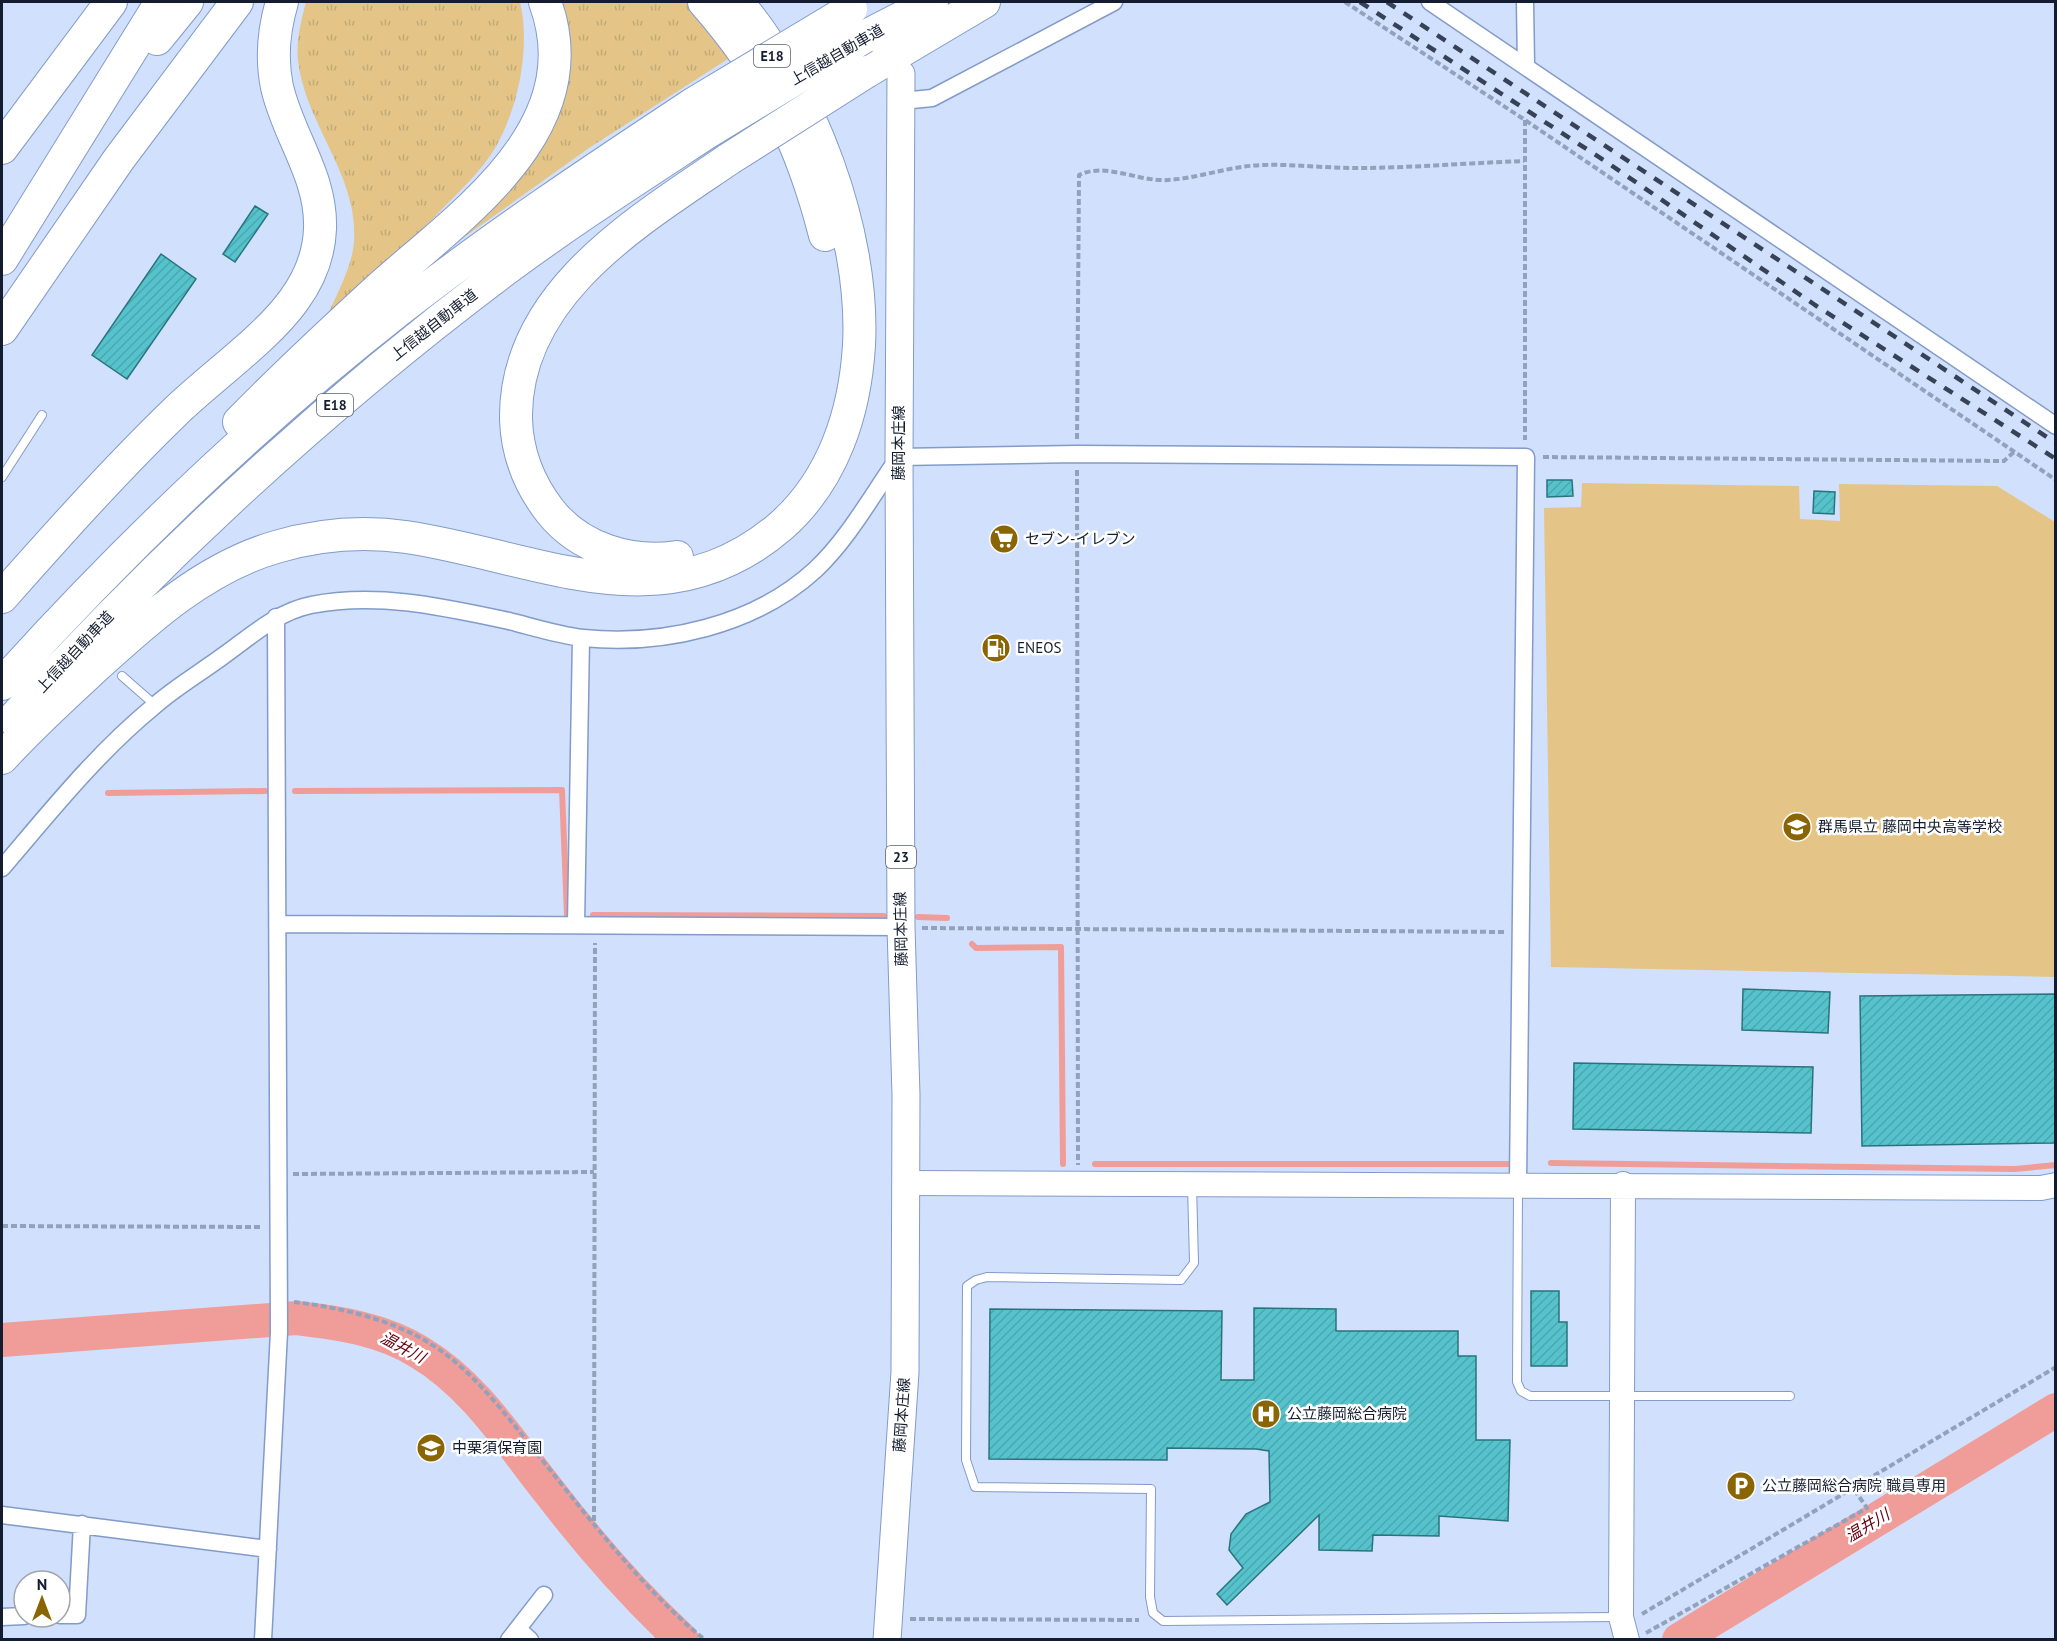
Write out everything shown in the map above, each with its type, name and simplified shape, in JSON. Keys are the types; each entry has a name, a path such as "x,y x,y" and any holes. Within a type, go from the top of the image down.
{"highway":[{"path":"2,148 111,2"},
{"path":"2,259 161,2"},
{"path":"82,133 187,2"},
{"path":"119,159 189,36 214,2"},
{"path":"3,329 119,159 237,2"},
{"path":"2,597 96,491 176,411 293,301 315,264 320,243 319,201 278,88 275,66 274,42 282,2"},
{"path":"27,656 137,528 264,396 379,289 473,207 512,165 533,132 547,100 553,56 552,34 544,2"},
{"path":"704,2 764,79 795,140 807,174 827,240 834,278 838,316 836,379 814,454 784,497 765,516 744,532 694,554 641,559 616,554 573,533 555,518 539,498 528,476 520,453 516,405 519,381 537,332 566,289 584,269 632,227 729,159 866,72 984,2"},
{"path":"2,758 74,687 154,615 213,574 272,548 336,535 402,536 580,577 612,580 668,579 714,567 749,551 793,516 827,471 846,422 858,356 855,279 843,216 814,128 782,64 737,2"},
{"name":"上信越自動車道","path":"2,732 114,611 188,537 330,409 503,271 607,198 711,130 864,37 932,2"},
{"name":"上信越自動車道","path":"2,684 27,656 195,488 298,395 398,312 484,246 693,104 858,5"}],"main road":[{"name":"藤岡本庄線","path":"888,1640 905,1372 906,1183 901,927 899,457 901,74"}],"street":[{"path":"902,101 932,98 1114,2"},
{"path":"1430,2 2055,426"},
{"path":"1525,2 1526,66"},
{"path":"2,868 101,754 155,705 276,617 310,605 388,600 433,604 581,638 625,639 677,635 724,622 767,603 814,571 850,530 899,457 1077,454 1526,457 1518,1183"},
{"path":"264,1640 279,1332 276,617"},
{"path":"576,924 581,638"},
{"path":"279,924 901,927"},
{"path":"906,1183 1518,1183 2041,1188 2055,1185"},
{"path":"1623,1184 1622,1395 1628,1632"},
{"path":"2,1515 268,1549"},
{"path":"72,1615 76,1615 82,1524"},
{"path":"519,1636 544,1595"}],"lane":[{"path":"2,477 42,415"},
{"path":"122,676 155,705"},
{"path":"1192,1183 1194,1263 1181,1280 987,1277 967,1286 966,1460 975,1487 1151,1489 1150,1597 1153,1613 1163,1621 1628,1632"},
{"path":"1518,1183 1517,1382 1521,1391 1530,1396 1790,1396"}],"path":[{"path":"1345,2 1525,120 2055,480"},
{"path":"1525,120 1526,457 2004,461 2014,452"},
{"path":"1078,1184 1079,176 1089,170 1100,170 1146,180 1169,180 1226,168 1264,165 1355,168 1524,161"},
{"path":"594,1521 595,924"},
{"path":"901,927 1521,932"},
{"path":"280,1174 595,1172"},
{"path":"2,1226 280,1227"},
{"path":"279,1303 350,1311 372,1318 443,1352 482,1388 683,1622 705,1640"},
{"path":"1628,1632 1643,1614 2055,1367"},
{"path":"1628,1632 1867,1508 1853,1488"},
{"path":"910,1619 1138,1620"}],"green space":[{"path":"306,2 520,2 524,36 521,72 513,107 500,139 489,158 468,183 415,236 324,323 350,263 354,242 353,218 340,172 310,106 303,84 298,60 298,45"},
{"path":"560,2 686,2 731,57 589,148 428,263 567,60 564,11"},
{"name":"群馬県立 藤岡中央高等学校","path":"1582,483 1799,486 1800,519 1840,521 1839,484 1997,486 2055,522 2055,977 1551,967 1544,508 1581,507"}],"building":[{"path":"255,206 268,214 235,262 223,254"},
{"path":"161,254 196,279 127,379 92,355"},
{"path":"1547,480 1572,480 1573,496 1547,497"},
{"path":"1814,491 1835,492 1834,514 1813,513"},
{"path":"1743,989 1830,992 1828,1033 1742,1030"},
{"path":"2055,994 2055,1143 1862,1146 1860,996"},
{"path":"1574,1063 1813,1067 1811,1133 1573,1129"},
{"path":"1531,1291 1559,1291 1559,1322 1567,1322 1567,1366 1531,1366"},
{"path":"1254,1308 1336,1309 1336,1331 1458,1331 1458,1356 1476,1356 1476,1440 1510,1440 1508,1521 1439,1516 1439,1536 1373,1535 1372,1551 1319,1550 1319,1515 1227,1605 1217,1594 1243,1568 1229,1550 1231,1534 1246,1514 1270,1502 1269,1451 1167,1448 1167,1460 989,1459 990,1309 1222,1311 1221,1380 1254,1380"}],"waterway":[{"path":"295,791 562,790 567,915"},
{"path":"108,793 265,791"},
{"path":"593,915 884,916"},
{"path":"918,917 947,918"},
{"path":"972,944 976,948 1061,947 1063,1164"},
{"path":"1551,1163 2015,1169 2056,1165"},
{"path":"1095,1164 1511,1164"},
{"name":"温井川","path":"2,1340 297,1318 375,1332 405,1344 439,1366 475,1398 597,1551 647,1606 682,1640"},
{"name":"温井川","path":"1679,1640 2056,1410"}],"railway":[{"path":"1360,2 1605,161 1815,305 2056,459"},
{"path":"1387,2 2056,443"}],"place":[{"name":"セブン-イレブン","path":"1004,539"},
{"name":"ENEOS","path":"996,648"},
{"name":"群馬県立 藤岡中央高等学校","path":"1797,827"},
{"name":"公立藤岡総合病院","path":"1266,1414"},
{"name":"中栗須保育園","path":"431,1448"},
{"name":"公立藤岡総合病院 職員専用","path":"1741,1486"}]}
